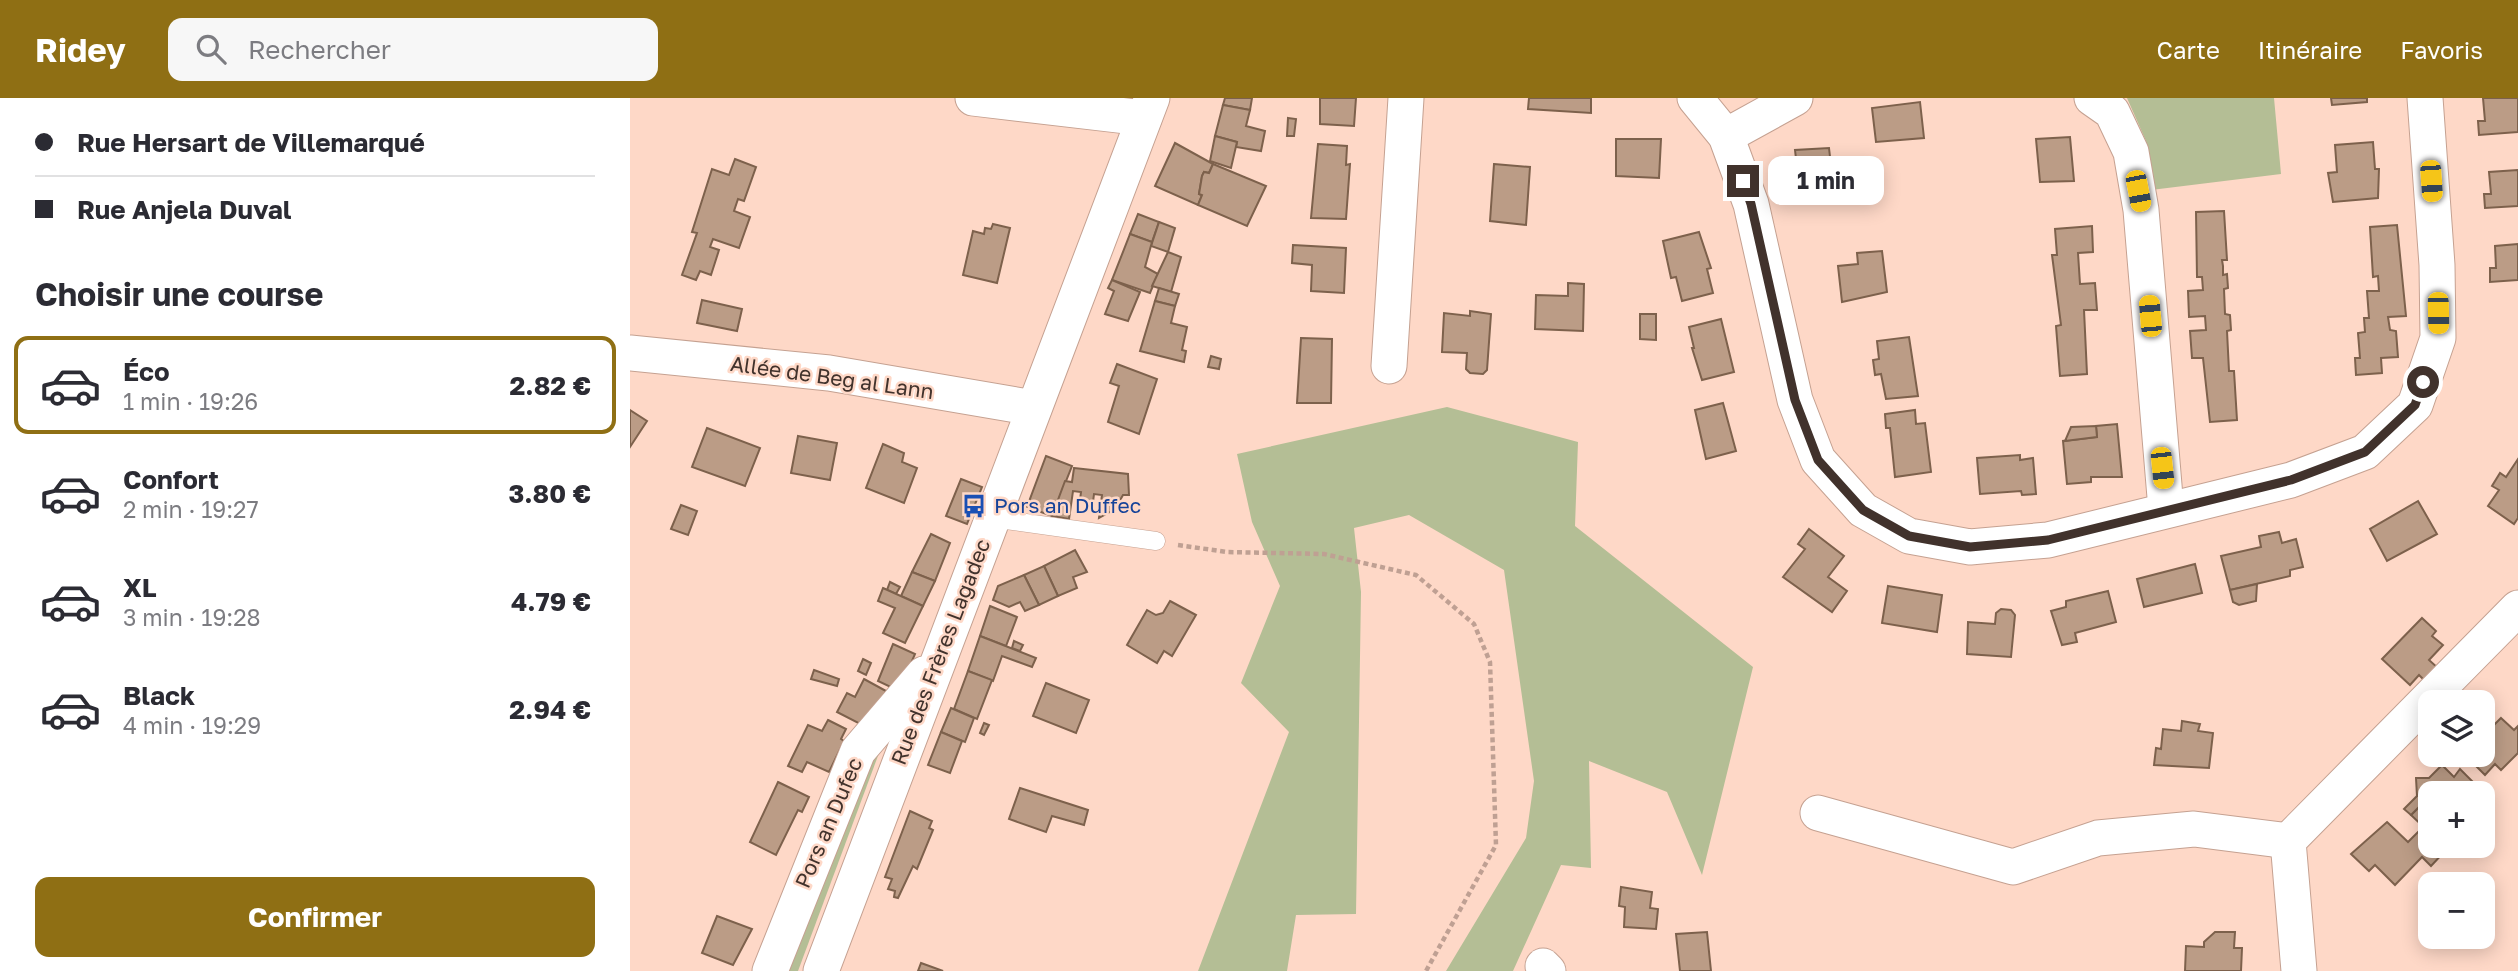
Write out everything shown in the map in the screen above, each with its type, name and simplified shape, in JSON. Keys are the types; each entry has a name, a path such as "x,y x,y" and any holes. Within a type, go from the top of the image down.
{"street":[{"path":"973,98 1148,108"},
{"path":"1389,366 1406,98"},
{"path":"1695,98 1726,136 1751,204 1795,400 1818,460 1863,510 1909,536 1970,547 2048,540 2291,480 2365,452 2415,405 2438,338 2437,265 2425,98"},
{"path":"1726,136 1796,98"},
{"path":"2092,98 2112,112 2131,152 2141,210 2166,509"},
{"name":"Rue des Frères Lagadec","path":"821,971 1148,108"},
{"name":"Allée de Beg al Lann","path":"630,353 828,373 1034,408"},
{"path":"2299,971 2288,841 2518,608"},
{"name":"Pors an Dufec","path":"770,971 858,751 938,658"},
{"path":"1818,813 2013,867 2098,838 2193,829 2288,841"}],"lane":[{"path":"991,518 1156,541"}],"path":[{"path":"1156,541 1227,552 1324,554 1416,575 1474,624 1490,662 1496,845 1426,971"}],"green space":[{"path":"2127,98 2274,98 2281,174 2151,190 2146,141"},
{"path":"1447,407 1578,442 1575,526 1753,667 1702,875 1667,792 1589,761 1591,868 1561,865 1513,971 1446,971 1526,838 1534,781 1504,570 1409,515 1354,528 1361,592 1356,914 1296,915 1287,971 1198,971 1289,732 1241,683 1280,586 1252,522 1237,454"},
{"path":"885,737 798,971 782,971 851,793"}],"building":[{"path":"1225,98 1252,98 1250,110 1223,105"},
{"path":"1320,98 1356,98 1354,126 1320,124"},
{"path":"1529,98 1591,98 1591,113 1528,109"},
{"path":"2331,98 2367,98 2367,102 2332,105"},
{"path":"2483,98 2518,98 2518,132 2479,135 2478,121 2485,121"},
{"path":"1920,102 1924,138 1876,142 1872,108"},
{"path":"1223,105 1250,110 1246,126 1265,131 1261,151 1236,147 1237,142 1215,136"},
{"path":"1288,118 1296,119 1294,136 1287,136"},
{"path":"1215,136 1237,142 1231,168 1210,161"},
{"path":"2070,137 2074,181 2040,182 2036,139"},
{"path":"1616,139 1661,139 1659,178 1616,176"},
{"path":"2373,142 2375,169 2379,169 2378,198 2333,202 2328,173 2337,172 2335,145"},
{"path":"1175,143 1213,164 1209,173 1204,172 1202,176 1199,194 1202,195 1198,205 1155,186"},
{"path":"1318,144 1347,146 1346,165 1350,164 1346,219 1311,218"},
{"path":"1829,148 1835,200 1801,202 1795,150"},
{"path":"735,159 756,167 744,201 738,199 734,211 750,217 739,248 713,239 710,247 719,250 711,275 700,271 696,280 682,275 697,233 692,232 712,169 729,175"},
{"path":"1213,164 1266,186 1247,226 1198,205 1202,195 1199,194 1202,176 1204,172 1209,173"},
{"path":"1494,164 1530,167 1526,225 1490,221"},
{"path":"2518,170 2518,206 2485,208 2484,194 2491,194 2489,172"},
{"path":"2224,211 2227,260 2222,260 2223,275 2227,274 2228,288 2224,289 2225,314 2230,315 2231,330 2227,331 2229,371 2234,371 2237,420 2210,422 2203,358 2192,358 2190,331 2206,330 2205,316 2189,317 2188,291 2203,290 2202,277 2197,277 2196,212"},
{"path":"1138,214 1159,222 1152,242 1130,234"},
{"path":"1159,222 1175,228 1168,252 1151,246"},
{"path":"993,224 1010,228 997,283 963,275 973,231 984,234 985,228 991,229"},
{"path":"2397,225 2406,316 2388,317 2390,330 2396,331 2398,357 2381,358 2382,373 2356,375 2355,358 2360,358 2358,333 2365,332 2364,318 2369,318 2367,291 2379,291 2378,276 2373,277 2370,227"},
{"path":"2092,226 2093,252 2078,253 2080,284 2095,283 2097,310 2084,310 2087,374 2060,376 2056,326 2061,325 2052,255 2057,255 2055,229"},
{"path":"1699,232 1711,268 1707,269 1713,293 1682,301 1676,277 1671,278 1663,241"},
{"path":"1130,234 1152,242 1145,267 1158,274 1150,293 1112,280"},
{"path":"2518,244 2518,280 2490,282 2490,268 2496,268 2495,246"},
{"path":"1293,245 1346,248 1344,293 1311,291 1312,265 1292,263"},
{"path":"1882,251 1887,292 1842,302 1838,266 1858,264 1857,253"},
{"path":"1168,252 1181,257 1171,292 1152,286"},
{"path":"1112,280 1140,292 1128,321 1105,314 1114,291 1108,288"},
{"path":"1568,283 1584,284 1583,331 1535,329 1536,295 1568,296"},
{"path":"1159,288 1179,294 1175,306 1155,301"},
{"path":"702,300 742,309 737,331 697,323"},
{"path":"1155,301 1175,306 1171,323 1187,327 1182,350 1186,351 1184,362 1140,351"},
{"path":"1470,311 1491,314 1487,370 1483,374 1470,373 1466,369 1467,353 1442,352 1444,313 1470,316"},
{"path":"1640,314 1656,314 1656,340 1640,339"},
{"path":"1721,319 1734,372 1702,380 1689,327"},
{"path":"1909,337 1918,396 1886,399 1881,374 1875,375 1873,360 1879,359 1877,341"},
{"path":"1301,338 1332,339 1331,403 1297,403"},
{"path":"1211,356 1221,359 1219,369 1208,367"},
{"path":"1117,364 1157,379 1139,434 1108,422 1119,386 1110,383"},
{"path":"1723,403 1736,451 1706,459 1695,410"},
{"path":"630,410 647,421 630,447"},
{"path":"1915,410 1916,424 1925,423 1931,472 1895,477 1890,428 1886,428 1885,414"},
{"path":"2117,424 2122,477 2091,477 2091,482 2067,484 2063,441 2097,437 2096,426"},
{"path":"2096,426 2097,437 2065,441 2071,427"},
{"path":"707,428 760,448 745,486 692,467"},
{"path":"798,436 837,443 830,480 791,473"},
{"path":"883,444 904,453 902,462 917,468 904,503 866,488"},
{"path":"2020,455 2020,460 2033,458 2036,494 2022,495 2021,491 1980,494 1977,458"},
{"path":"1046,456 1072,466 1052,516 1027,507"},
{"path":"2518,459 2518,518 2514,524 2488,506 2499,490 2492,486 2500,473 2506,477"},
{"path":"1074,468 1128,474 1129,495 1123,495 1115,509 1099,518 1102,495 1094,494 1093,502 1080,500 1081,492 1073,491 1069,519 1052,516 1065,481 1072,482"},
{"path":"961,479 982,487 967,524 946,516"},
{"path":"2418,501 2437,534 2387,561 2370,529"},
{"path":"681,505 697,511 688,535 671,529"},
{"path":"1809,529 1844,556 1828,577 1847,591 1832,612 1783,577 1805,549 1798,544"},
{"path":"2279,532 2282,543 2296,539 2303,567 2290,570 2290,576 2230,590 2221,556 2261,547 2259,536"},
{"path":"931,534 950,543 935,581 912,572"},
{"path":"1075,550 1087,572 1073,577 1077,588 1058,596 1044,566"},
{"path":"2195,564 2202,593 2144,607 2137,579"},
{"path":"1044,566 1058,596 1039,605 1024,575"},
{"path":"912,572 935,581 923,606 901,596"},
{"path":"1024,575 1039,605 1025,611 1020,602 1009,607 993,600 998,586"},
{"path":"890,582 900,587 896,594 887,590"},
{"path":"2257,584 2256,601 2239,605 2233,602 2230,590"},
{"path":"1888,586 1942,595 1937,632 1882,623"},
{"path":"883,588 923,606 905,643 883,633 895,608 878,601"},
{"path":"2108,591 2116,622 2075,633 2077,642 2062,645 2051,611 2066,607 2066,601"},
{"path":"1170,601 1196,615 1172,656 1164,651 1157,663 1127,645 1147,610 1156,615 1163,613"},
{"path":"990,606 1017,617 1006,646 980,636"},
{"path":"2001,609 2011,610 2015,615 2011,657 1967,654 1968,622 1995,624 1996,613"},
{"path":"2422,618 2436,631 2432,636 2443,645 2429,660 2439,669 2426,682 2419,675 2410,685 2382,659"},
{"path":"980,636 1036,658 1032,667 1002,656 993,681 968,671"},
{"path":"1014,641 1023,645 1020,651 1012,648"},
{"path":"893,644 915,654 899,691 878,681"},
{"path":"863,659 871,663 866,675 858,671"},
{"path":"814,670 839,679 837,686 811,679"},
{"path":"968,671 992,680 977,719 954,709"},
{"path":"864,679 886,691 868,728 837,712 847,693 855,697"},
{"path":"1046,683 1089,700 1076,733 1033,716"},
{"path":"951,708 974,718 965,742 941,732"},
{"path":"2501,718 2514,730 2518,726 2518,753 2501,770 2495,764 2495,724"},
{"path":"828,720 846,729 841,739 844,741 829,772 807,762 802,772 788,766 808,725 822,731"},
{"path":"2182,721 2200,724 2198,731 2213,733 2209,768 2154,765 2156,748 2161,749 2163,729 2181,731"},
{"path":"984,723 989,725 984,735 980,733"},
{"path":"941,732 962,741 950,773 928,765"},
{"path":"2440,767 2444,767 2454,777 2460,769 2472,781 2418,781 2417,796 2416,778 2429,778"},
{"path":"2477,767 2492,767 2485,775"},
{"path":"778,782 809,797 802,812 798,810 776,855 750,842"},
{"path":"1020,788 1088,810 1084,825 1052,816 1046,832 1009,819"},
{"path":"2417,796 2418,808 2411,815 2404,809"},
{"path":"2418,808 2418,822 2411,815"},
{"path":"910,811 932,821 929,828 933,830 917,869 913,866 898,898 894,897 895,891 888,889 892,879 885,877"},
{"path":"2387,822 2408,842 2418,832 2418,858 2421,858 2395,885 2375,865 2369,871 2351,854"},
{"path":"2423,858 2438,858 2431,866"},
{"path":"1621,887 1652,892 1650,908 1658,909 1656,929 1624,927 1625,907 1619,906"},
{"path":"717,916 752,929 733,965 702,953"},
{"path":"1707,932 1711,971 1680,971 1676,934"},
{"path":"2215,932 2235,932 2234,948 2242,948 2241,971 2185,971 2186,946 2204,947 2204,942"},
{"path":"921,963 943,971 918,971"}],"place":[{"name":"Pors an Duffec","path":"974,506"}],"route":[{"path":"1743,181 1751,204 1795,400 1818,460 1863,510 1909,536 1970,547 2048,540 2291,480 2365,452 2415,405 2423,382"}]}
